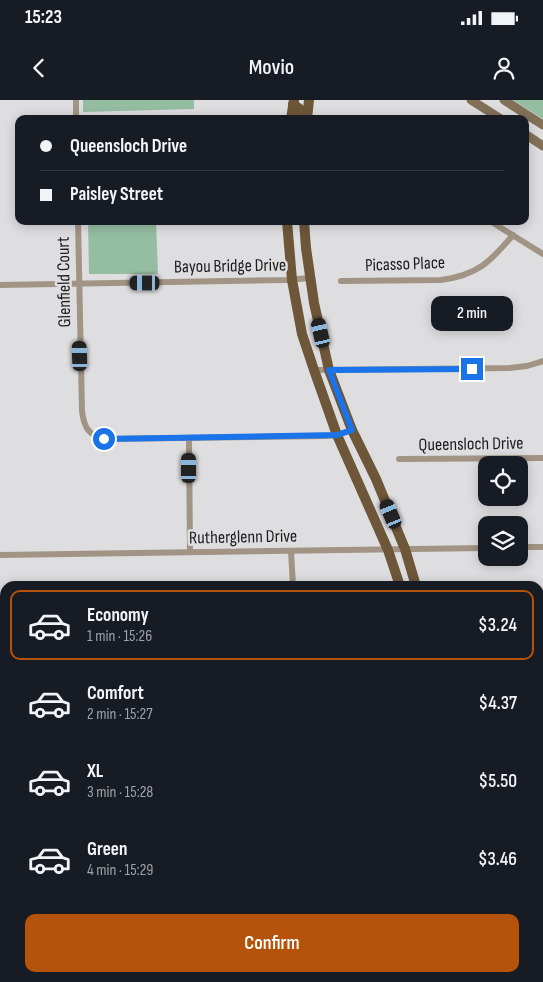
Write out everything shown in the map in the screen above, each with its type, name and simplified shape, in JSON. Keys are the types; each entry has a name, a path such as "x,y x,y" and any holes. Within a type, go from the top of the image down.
{"main road":[{"path":"307,115 309,100"},
{"path":"504,100 527,115"},
{"path":"475,101 494,115"},
{"path":"291,115 293,102"},
{"path":"293,102 301,110 301,115"},
{"path":"529,116 543,125"},
{"path":"529,137 543,146"},
{"path":"287,225 292,280 302,334 337,435 388,550 398,581"},
{"path":"304,225 314,303 329,370 352,430 376,479 405,549 415,581"}],"street":[{"path":"76,100 76,115"},
{"name":"Glenfield Court","path":"78,225 82,411 88,430 97,437 104,439 189,438"},
{"path":"497,225 543,254"},
{"name":"Picasso Place","path":"341,281 440,280 454,278 474,271 488,262 496,256 513,235"},
{"name":"Bayou Bridge Drive","path":"0,285 292,280 310,278"},
{"path":"314,370 509,368 527,366 543,361"},
{"path":"190,552 189,438 337,435 352,430"},
{"name":"Queensloch Drive","path":"399,459 543,458"},
{"path":"528,547 543,547"},
{"name":"Rutherglenn Drive","path":"0,555 478,548"},
{"path":"292,551 292,581"}],"green space":[{"path":"83,100 194,100 194,109 83,112"},
{"path":"513,100 543,100 543,119"},
{"path":"88,225 156,225 158,274 89,274"}],"route":[{"path":"104,439 337,435 352,430 329,370 472,369"}]}
